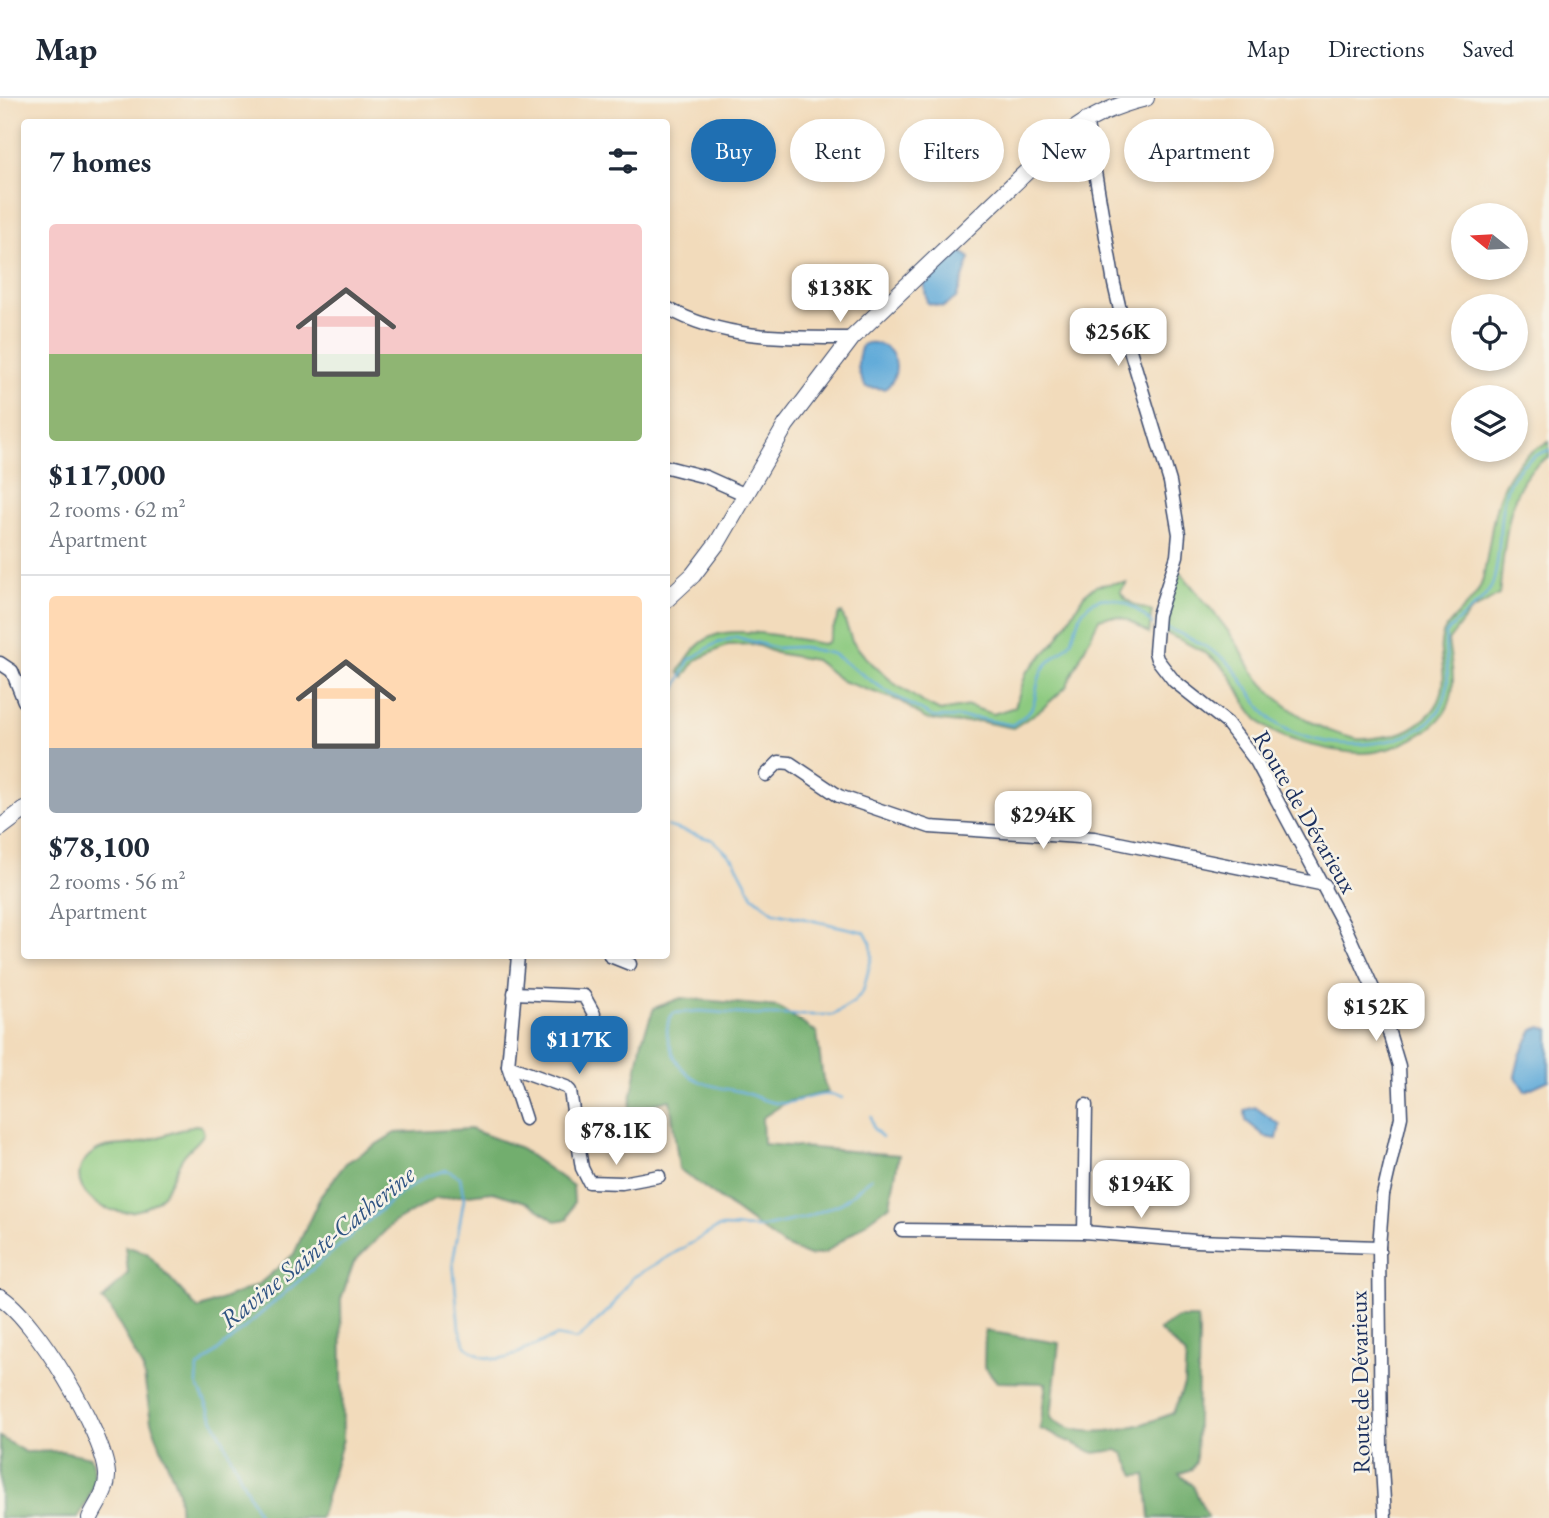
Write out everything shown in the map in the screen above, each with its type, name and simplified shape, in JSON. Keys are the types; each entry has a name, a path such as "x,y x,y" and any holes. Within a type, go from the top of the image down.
{"main road":[{"path":"1086,119 1115,106 1146,98"},
{"path":"670,596 693,575 718,542 786,425 852,338 1018,180"},
{"path":"0,828 21,812"},
{"path":"0,1297 26,1320 53,1357 102,1452 107,1474 105,1489 90,1518"}],"street":[{"name":"Route de Dévarieux","path":"1097,182 1114,284 1127,340 1170,482 1179,534 1177,556 1158,615 1155,652 1163,670 1227,723 1256,761 1325,885 1381,1006 1399,1066 1401,1117 1383,1195 1379,1247 1381,1449 1385,1518"},
{"path":"670,310 687,319 757,337 852,338"},
{"path":"670,468 706,477 744,494"},
{"path":"0,663 12,671 21,694"},
{"path":"766,775 779,762 790,763 839,796 930,827 1094,838 1325,885"},
{"path":"518,959 508,1066 525,1119"},
{"path":"618,959 630,964"},
{"path":"514,993 584,996 594,1014"},
{"path":"508,1066 566,1087 570,1091 582,1168 589,1182 622,1183 659,1176"},
{"path":"1084,1232 1086,1105"},
{"path":"901,1230 1084,1232 1196,1241 1379,1247"}],"green space":[{"path":"1549,442 1549,458 1534,467 1515,498 1509,518 1499,595 1470,612 1448,641 1453,680 1449,704 1435,723 1413,739 1388,749 1364,753 1327,749 1286,737 1259,721 1229,674 1215,660 1162,631 1169,596 1180,572 1227,629 1252,670 1273,694 1298,714 1327,730 1357,739 1395,735 1410,729 1424,719 1439,701 1444,682 1441,649 1443,634 1480,587 1498,500 1515,466 1520,462 1528,462 1530,453"},
{"path":"1127,583 1120,591 1126,599 1152,611 1149,634 1120,617 1099,619 1066,687 1042,709 1013,728 978,721 958,723 926,719 900,701 842,681 815,660 776,653 754,644 728,645 696,660 684,677 679,672 697,646 724,633 752,632 823,644 828,642 839,614 842,613 852,641 867,659 895,684 940,711 969,706 993,714 1015,707 1026,673 1056,641 1084,595 1095,586"},
{"path":"681,998 778,1007 817,1033 823,1080 828,1092 787,1102 762,1118 763,1144 899,1155 890,1205 825,1253 809,1256 783,1245 679,1169 670,1100 629,1110 642,1040 654,1008"},
{"path":"195,1125 201,1126 204,1133 183,1157 167,1187 155,1202 138,1210 120,1212 104,1208 82,1188 79,1175 84,1162 97,1150 139,1143"},
{"path":"470,1129 518,1147 573,1186 574,1202 567,1219 555,1221 529,1203 493,1192 435,1199 393,1223 354,1262 341,1299 343,1439 320,1518 180,1518 178,1491 151,1422 143,1369 111,1309 102,1300 128,1274 125,1246 147,1253 198,1309 258,1285 294,1254 320,1197 346,1163 395,1133"},
{"path":"1177,1318 1197,1318 1199,1333 1196,1462 1192,1469 1179,1474 1193,1486 1208,1518 1150,1518 1146,1475 1135,1476 1124,1454 1117,1450 1094,1453 1040,1429 1046,1383 997,1382 984,1366 985,1331 1059,1343 1051,1418 1078,1430 1095,1432 1128,1428 1173,1413 1184,1385 1186,1355 1159,1330"},
{"path":"0,1437 25,1452 62,1451 91,1457 94,1481 78,1518 0,1518"}],"water":[{"path":"960,251 970,258 956,298 943,307 927,303 924,284"},
{"path":"877,343 885,347 894,358 895,374 885,389 866,387 860,377 859,356 862,345"},
{"path":"1541,1027 1549,1029 1549,1080 1525,1091 1515,1076 1520,1055 1533,1030"},
{"path":"1255,1107 1280,1125 1277,1139 1266,1137 1246,1121 1245,1110"}],"waterway":[{"name":"Ravine Sainte-Catherine","path":"1163,627 1195,641 1228,662 1267,715 1293,732 1316,740 1368,744 1393,740 1416,731 1434,717 1445,698 1448,682 1446,634 1484,597 1493,582 1502,507 1507,489 1515,473 1529,460 1549,450"},
{"name":"Ravine Sainte-Catherine","path":"670,701 689,660 715,644 736,637 776,648 801,647 833,654 886,691 933,717 977,718 1012,725 1033,706 1042,671 1047,663 1069,644 1081,614 1089,605 1108,598 1118,600 1137,610 1153,625"},
{"name":"Ravine Sainte-Catherine","path":"670,827 713,840 734,860 753,896 774,912 865,932 871,943 872,956 863,991 854,1002 833,1015 754,1015 700,1011 674,1013 669,1021 667,1034 676,1059 689,1075 706,1084 744,1092 773,1102 785,1103 821,1095 842,1098"},
{"name":"Ravine Sainte-Catherine","path":"871,1117 873,1128 882,1137"},
{"name":"Ravine Sainte-Catherine","path":"260,1518 197,1384 198,1368 398,1195 427,1176 447,1170 460,1177 464,1199 453,1261 459,1328 466,1347 482,1357 496,1359 507,1358 556,1336 577,1340 611,1308 632,1278 719,1227 759,1228 804,1218 842,1203 871,1178"}]}
